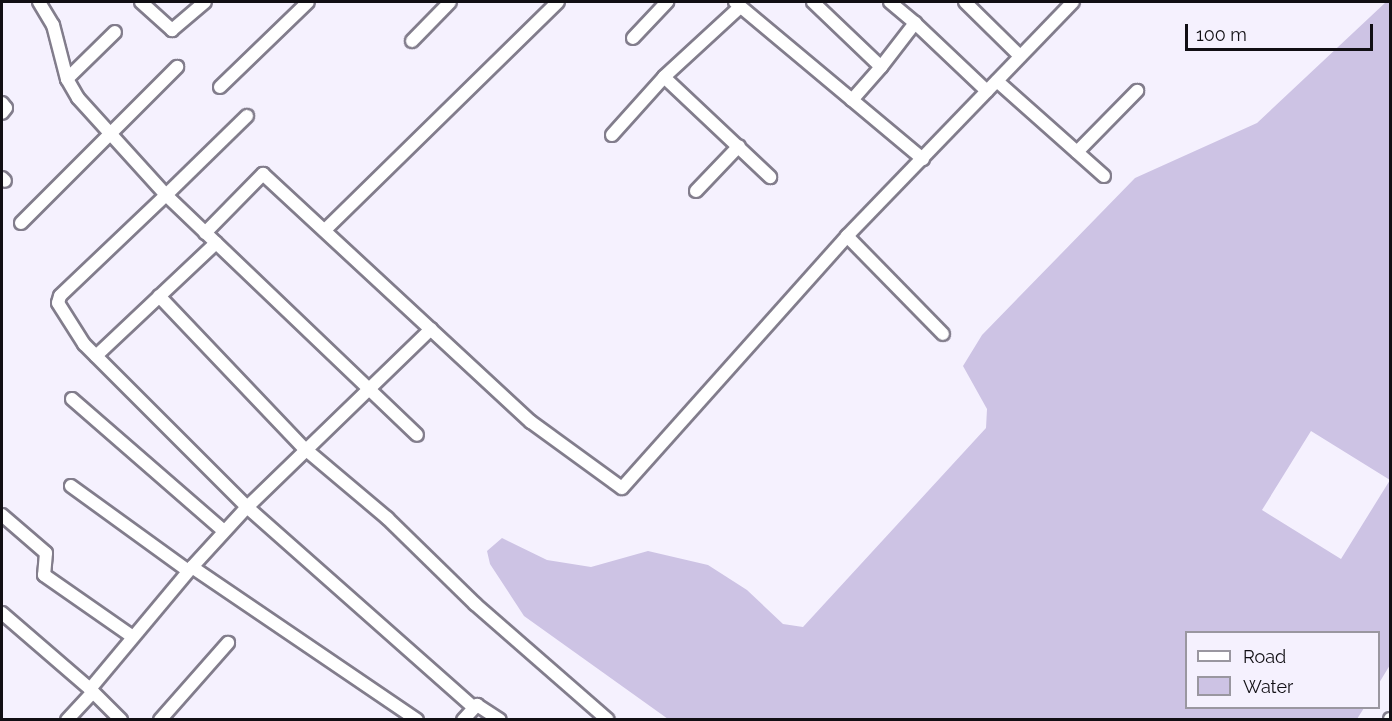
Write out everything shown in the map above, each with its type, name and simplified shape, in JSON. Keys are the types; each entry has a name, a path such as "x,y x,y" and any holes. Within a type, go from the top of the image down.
{"street":[{"path":"39,2 53,26 67,79 78,98 109,134 166,195 417,435"},
{"path":"141,2 172,30 205,2"},
{"path":"220,87 309,2"},
{"path":"412,40 450,2"},
{"path":"325,230 558,2"},
{"path":"633,38 667,2"},
{"path":"813,2 881,67"},
{"path":"890,2 987,91"},
{"path":"965,2 1020,56"},
{"path":"205,233 263,174 531,422 622,488 847,236 1072,2"},
{"path":"612,135 664,77 737,4 923,159"},
{"path":"852,100 915,23"},
{"path":"67,79 115,32"},
{"path":"21,224 177,68"},
{"path":"664,77 770,177"},
{"path":"997,81 1104,176"},
{"path":"1077,152 1137,91"},
{"path":"2,103 6,108 2,113"},
{"path":"247,116 60,296 61,310 96,356 247,507 472,706 500,720"},
{"path":"696,191 739,146"},
{"path":"847,236 944,334"},
{"path":"96,356 216,243"},
{"path":"158,297 304,448 387,518 475,604 608,720"},
{"path":"67,720 190,568 224,531 304,448 431,329"},
{"path":"72,399 224,531"},
{"path":"71,486 398,716 417,720"},
{"path":"2,515 46,553 44,575 133,637"},
{"path":"2,613 121,720"},
{"path":"160,720 228,643"},
{"path":"463,720 472,706"}],"water":[{"path":"1386,2 1390,2 1390,480 1390,665 1380,681 1380,631 1185,631 1185,709 1363,709 1357,719 668,719 524,616 490,564 487,551 502,538 547,560 591,567 648,551 708,565 747,590 783,624 803,627 986,428 987,409 963,366 982,335 1135,178 1257,123","holes":["1311,431 1390,480 1341,559 1262,510"]}]}
